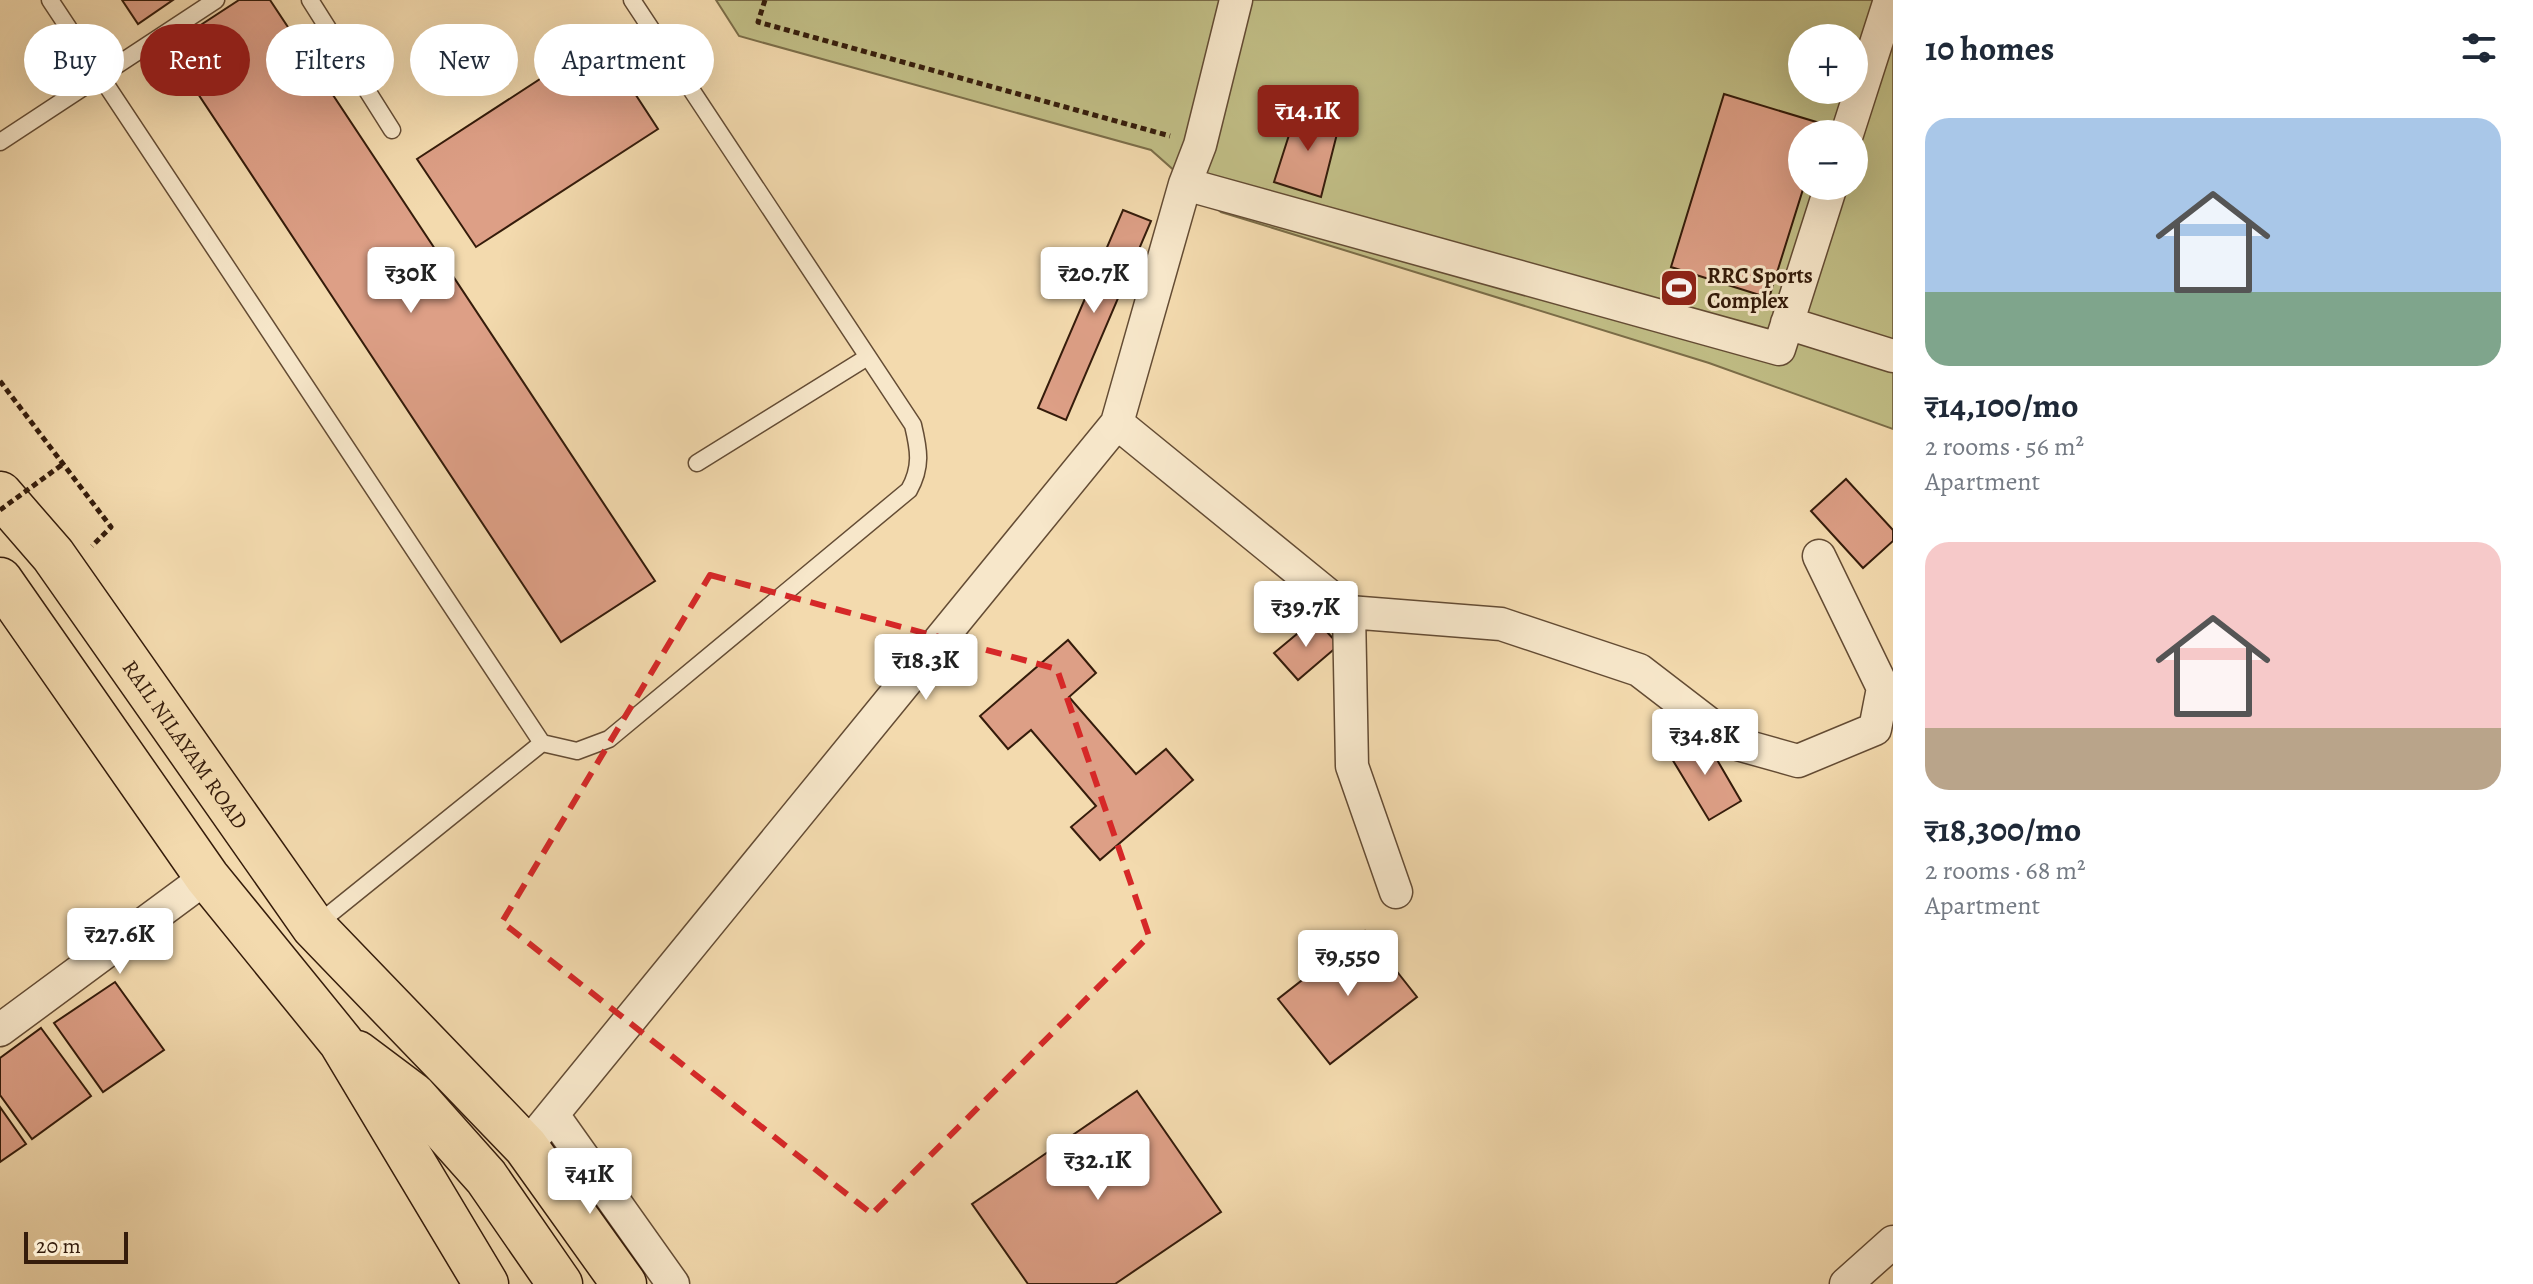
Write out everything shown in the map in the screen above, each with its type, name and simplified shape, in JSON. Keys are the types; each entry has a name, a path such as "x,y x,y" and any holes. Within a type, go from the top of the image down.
{"main road":[{"name":"RAIL NILAYAM ROAD","path":"0,494 53,555 314,927 375,993 412,1027 540,1131 624,1284"},
{"path":"0,580 207,877 341,1042 486,1284"},
{"path":"341,1042 413,1095 486,1177 560,1284"}],"street":[{"path":"673,1284 540,1131 1117,423 1185,184 1200,145 1236,0"},
{"path":"1851,120 1890,0"},
{"path":"1185,184 1779,349 1827,200"},
{"path":"1787,323 1893,356"},
{"path":"1117,423 1349,612 1501,624 1639,670 1734,743 1798,761 1875,729 1883,688 1819,556"},
{"path":"1349,612 1352,766 1396,892"},
{"path":"0,1030 207,877"},
{"path":"1846,1284 1893,1242"}],"lane":[{"path":"50,0 66,24"},
{"path":"124,62 216,0"},
{"path":"310,0 392,130"},
{"path":"113,96 542,743 577,751 609,739 909,490 917,475 920,454 913,425 632,0"},
{"path":"0,142 73,96"},
{"path":"697,463 866,358"},
{"path":"314,927 542,743"}],"path":[{"path":"765,0 758,22 1167,135"},
{"path":"0,381 111,527 88,549"},
{"path":"0,510 63,464"}],"highlighted area":[{"path":"710,575 1057,669 1149,936 872,1214 502,922"}],"shaded area":[{"name":"RRC Sports Complex","path":"716,0 1893,0 1893,429 1709,363 1221,212 1151,150 739,36"}],"building":[{"path":"122,0 173,0 138,24"},
{"path":"239,0 270,0 286,24 266,24 266,96 334,96 655,581 561,642 199,96 250,96 250,24 202,24"},
{"path":"534,83 534,96 636,96 658,129 476,247 417,159"},
{"path":"1724,94 1810,120 1788,120 1788,200 1800,200 1769,298 1671,267"},
{"path":"1297,110 1340,122 1321,197 1274,182"},
{"path":"1123,210 1151,221 1066,420 1038,408"},
{"path":"1846,479 1893,530 1893,541 1863,568 1811,511"},
{"path":"1315,619 1339,645 1298,680 1274,653"},
{"path":"1068,640 1096,673 1069,697 1136,774 1166,749 1193,780 1100,860 1071,827 1096,806 1031,730 1008,749 980,716"},
{"path":"1702,734 1741,801 1709,820 1669,754"},
{"path":"1365,931 1417,997 1330,1064 1278,999"},
{"path":"115,982 164,1050 103,1092 54,1023"},
{"path":"41,1028 91,1096 32,1139 0,1095 0,1058"},
{"path":"1137,1091 1221,1212 1115,1284 1028,1284 972,1204"},
{"path":"0,1107 26,1144 0,1162"}],"place":[{"name":"RRC Sports Complex","path":"1679,288"}]}
